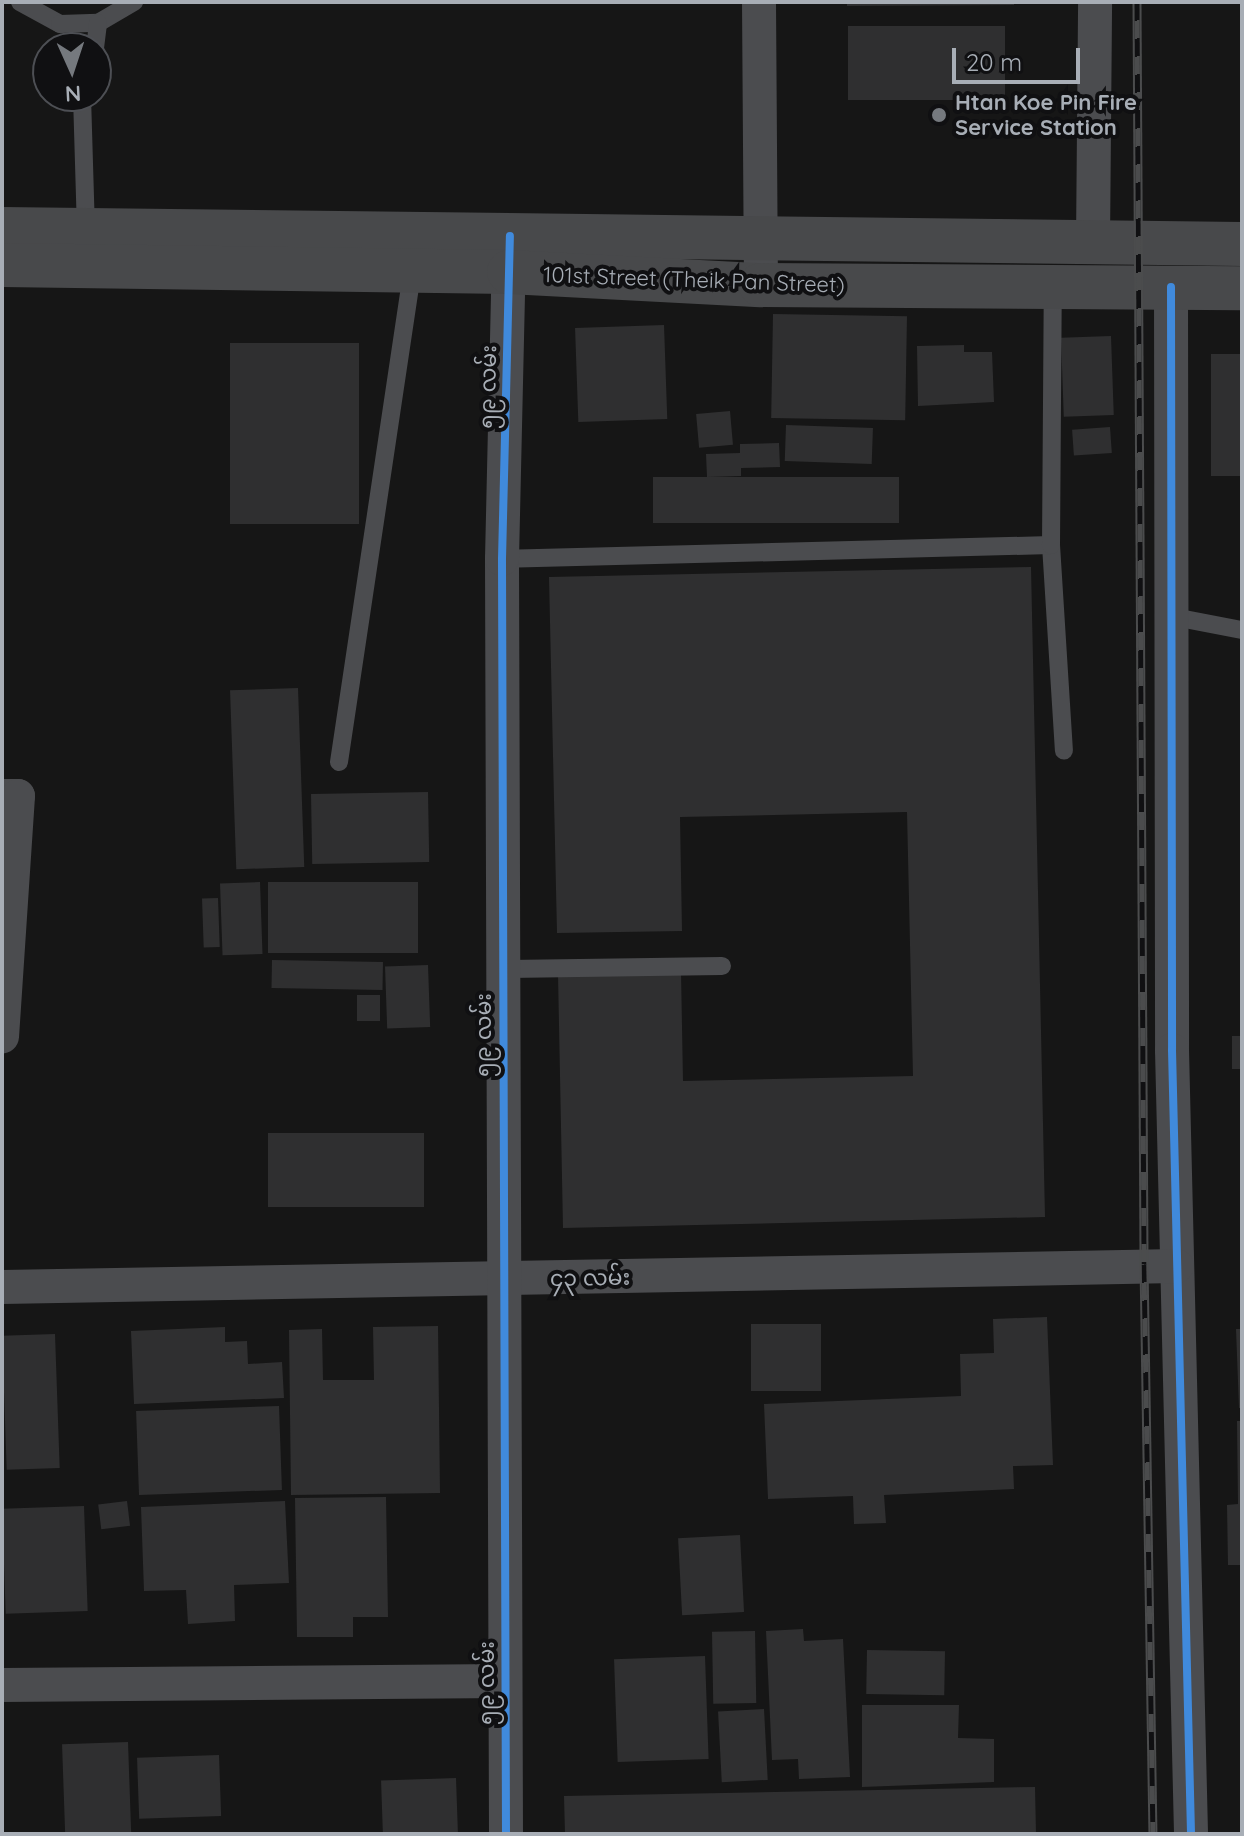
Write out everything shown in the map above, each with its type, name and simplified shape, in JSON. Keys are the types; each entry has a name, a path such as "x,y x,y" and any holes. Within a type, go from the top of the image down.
{"main road":[{"name":"101st Street (Theik Pan Street)","path":"2,229 86,230 509,254 761,285 1242,288"},
{"name":"101st Street (Theik Pan Street)","path":"2,265 412,271 509,254 759,240 1242,244"}],"street":[{"path":"759,2 761,285"},
{"path":"1093,242 1095,2"},
{"name":"၅၉ လမ်း","path":"506,1834 502,559 509,254"},
{"path":"1171,287 1169,616 1177,1266 1191,1834"},
{"path":"2,796 18,796 2,1036"},
{"name":"၄၃ လမ်း","path":"2,1287 1177,1266"},
{"path":"2,1685 505,1681"}],"lane":[{"path":"20,2 60,24 98,23 134,2"},
{"path":"97,32 98,23"},
{"path":"82,112 86,230"},
{"path":"339,762 412,271"},
{"path":"1053,289 1051,545 1064,751"},
{"path":"502,559 1051,545"},
{"path":"1169,616 1242,630"},
{"path":"502,969 722,966"}],"building":[{"path":"847,2 1014,2 1014,5 847,6"},
{"path":"848,26 1005,26 1005,100 848,100"},
{"path":"773,314 907,316 905,420 771,418"},
{"path":"664,325 667,419 578,422 575,328"},
{"path":"1111,336 1114,415 1064,417 1061,338"},
{"path":"230,343 359,343 359,524 230,524"},
{"path":"964,345 964,352 992,352 994,402 918,406 917,346"},
{"path":"1211,354 1242,354 1242,476 1211,476"},
{"path":"730,411 733,445 699,448 696,414"},
{"path":"786,425 873,428 872,464 785,461"},
{"path":"1110,427 1112,453 1074,456 1072,430"},
{"path":"779,443 780,467 741,468 741,476 707,477 706,454 740,453 740,444"},
{"path":"653,477 899,477 899,523 653,523"},
{"path":"1031,567 1045,1217 563,1228 558,974 681,971 683,1081 913,1076 907,812 680,817 682,931 557,933 549,577"},
{"path":"298,688 304,867 236,869 230,690"},
{"path":"428,792 429,862 312,864 311,794"},
{"path":"260,882 263,954 223,955 220,883"},
{"path":"268,882 418,882 418,953 268,953"},
{"path":"218,898 220,947 204,948 202,899"},
{"path":"272,960 383,962 382,990 272,988"},
{"path":"428,965 430,1027 387,1028 385,967"},
{"path":"357,995 380,995 380,1021 357,1021"},
{"path":"1232,1036 1242,1036 1242,1069 1232,1069"},
{"path":"268,1133 424,1133 424,1207 268,1207"},
{"path":"1047,1317 1053,1465 1013,1466 1014,1489 884,1495 886,1523 854,1524 853,1496 768,1499 764,1404 961,1396 960,1354 994,1353 993,1319"},
{"path":"751,1324 821,1324 821,1391 751,1391"},
{"path":"438,1326 440,1493 291,1495 289,1330 322,1329 323,1380 374,1380 373,1327"},
{"path":"225,1327 225,1342 247,1341 248,1364 282,1362 284,1398 134,1404 131,1331"},
{"path":"1236,1329 1242,1329 1242,1408 1239,1408"},
{"path":"55,1334 60,1468 7,1470 2,1336"},
{"path":"279,1406 282,1490 139,1495 136,1411"},
{"path":"1237,1421 1242,1421 1242,1565 1228,1565 1227,1505 1238,1504"},
{"path":"386,1497 388,1617 353,1617 353,1637 297,1637 295,1498"},
{"path":"127,1501 130,1526 101,1529 98,1505"},
{"path":"285,1501 289,1583 234,1585 235,1621 188,1624 186,1590 144,1591 141,1507"},
{"path":"84,1506 88,1611 6,1614 2,1509"},
{"path":"740,1535 744,1612 682,1615 678,1538"},
{"path":"803,1629 804,1641 843,1639 850,1777 799,1779 798,1759 772,1760 766,1631"},
{"path":"755,1631 756,1703 713,1704 712,1632"},
{"path":"867,1650 945,1651 944,1695 866,1694"},
{"path":"705,1656 709,1759 618,1762 614,1659"},
{"path":"862,1705 959,1705 958,1738 994,1739 994,1782 862,1787"},
{"path":"764,1709 768,1780 722,1782 718,1711"},
{"path":"128,1742 131,1834 65,1834 62,1744"},
{"path":"219,1755 221,1816 139,1819 137,1758"},
{"path":"456,1778 458,1834 383,1834 381,1781"},
{"path":"1035,1787 1036,1834 565,1834 564,1796"}],"railway":[{"path":"1137,2 1144,1264 1153,1834"}],"cycle path":[{"path":"506,1834 502,559 510,236"},
{"path":"1171,287 1172,1050 1191,1834"}],"place":[{"name":"Htan Koe Pin Fire Service Station","path":"939,115"}]}
